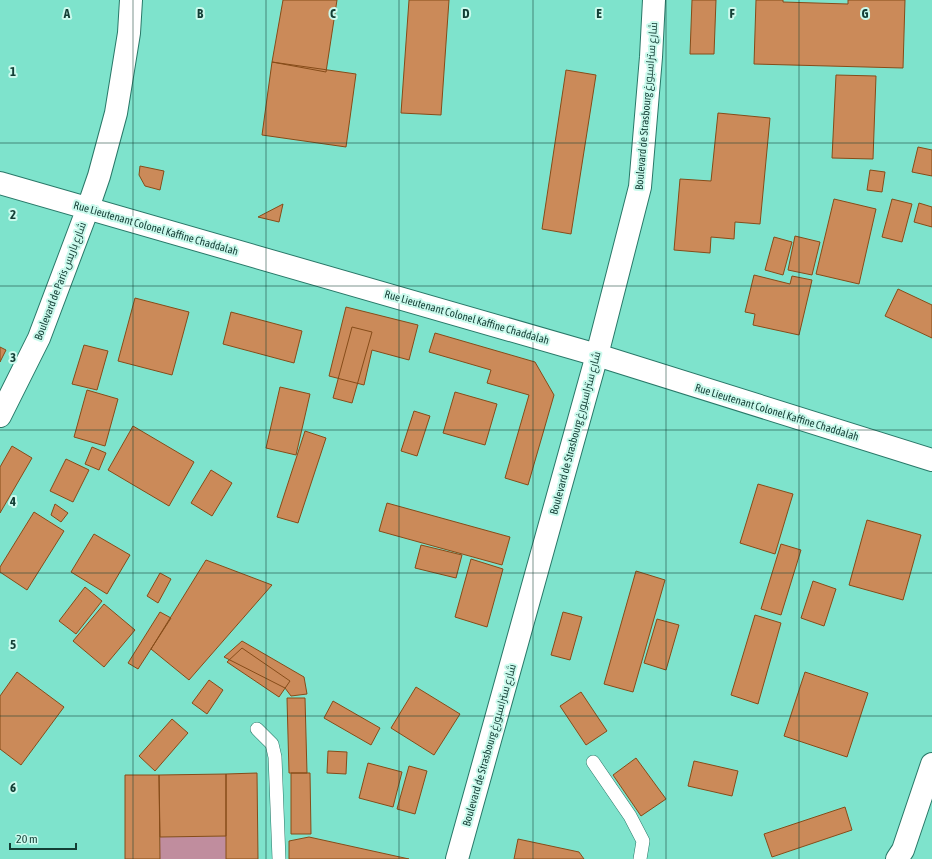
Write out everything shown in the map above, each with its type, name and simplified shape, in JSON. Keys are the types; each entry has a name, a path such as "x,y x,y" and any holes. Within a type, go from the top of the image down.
{"street":[{"name":"Boulevard de Paris شارع باريس","path":"0,416 39,338 99,176 116,113 129,33 131,0"},
{"name":"Boulevard de Strasbourg شارع ستراسبورغ","path":"457,859 597,355 640,188 652,56 654,0"},
{"name":"Rue Lieutenant Colonel Kaffine Chaddalah","path":"0,183 597,355 932,460"},
{"path":"901,856 932,764"}],"lane":[{"path":"257,729 272,744 275,757 279,859"},
{"path":"593,762 630,816 643,841 640,859"}],"shaded area":[{"path":"226,836 226,859 160,859 160,837"}],"building":[{"path":"283,0 337,0 326,72 272,62"},
{"path":"409,0 449,0 441,115 401,113"},
{"path":"692,0 716,0 714,54 690,54"},
{"path":"756,0 848,4 848,0 905,0 903,68 754,64"},
{"path":"272,62 356,74 346,147 262,135"},
{"path":"566,70 596,75 571,234 542,229"},
{"path":"836,75 876,76 873,159 832,158"},
{"path":"718,113 770,118 760,224 735,222 734,239 711,237 710,253 674,250 680,179 711,181"},
{"path":"918,147 932,150 932,176 912,172"},
{"path":"140,166 164,171 160,190 145,186 139,175"},
{"path":"870,170 885,172 882,192 867,190"},
{"path":"834,199 876,209 859,284 816,274"},
{"path":"892,199 912,204 902,242 882,237"},
{"path":"919,203 932,207 932,227 914,222"},
{"path":"283,204 279,222 258,217"},
{"path":"795,236 820,242 812,275 788,270"},
{"path":"774,237 792,242 783,275 765,270"},
{"path":"754,275 790,284 792,276 812,280 799,335 753,325 755,314 745,312"},
{"path":"898,289 932,305 932,338 885,316"},
{"path":"135,298 189,312 172,375 118,361"},
{"path":"346,307 418,325 409,360 372,350 364,385 329,376"},
{"path":"231,312 302,331 294,363 223,344"},
{"path":"352,327 372,332 352,403 333,398"},
{"path":"435,333 535,362 554,395 528,485 505,478 529,395 487,383 491,370 429,352"},
{"path":"84,345 108,351 97,390 72,384"},
{"path":"0,347 6,350 0,362"},
{"path":"280,387 310,394 296,455 266,448"},
{"path":"87,390 118,399 105,446 74,437"},
{"path":"455,392 497,404 485,445 443,433"},
{"path":"414,411 430,416 417,456 401,451"},
{"path":"133,426 194,462 169,506 108,470"},
{"path":"305,431 326,438 298,523 277,517"},
{"path":"12,446 32,458 0,513 0,467"},
{"path":"92,447 106,453 99,470 85,464"},
{"path":"66,459 89,470 73,502 50,491"},
{"path":"211,470 232,483 212,516 191,503"},
{"path":"758,484 793,494 775,554 740,543"},
{"path":"387,503 510,537 502,565 379,531"},
{"path":"55,504 68,513 61,522 51,515"},
{"path":"34,512 64,531 27,590 0,572 0,567"},
{"path":"867,520 921,535 903,600 849,585"},
{"path":"94,534 130,555 107,594 71,572"},
{"path":"781,544 801,550 781,615 761,609"},
{"path":"421,545 462,555 456,578 415,568"},
{"path":"471,559 503,569 487,627 455,617"},
{"path":"206,560 272,585 189,680 151,649"},
{"path":"636,571 665,580 633,692 604,684"},
{"path":"160,573 171,579 158,603 147,596"},
{"path":"813,581 836,589 824,626 801,618"},
{"path":"85,587 102,601 76,634 59,621"},
{"path":"104,604 135,630 104,667 73,641"},
{"path":"160,612 171,618 138,669 128,663"},
{"path":"563,612 582,617 570,660 551,655"},
{"path":"755,615 781,623 758,704 731,695"},
{"path":"657,619 679,625 666,670 644,663"},
{"path":"242,641 304,677 307,694 291,696 285,688 224,657"},
{"path":"242,648 290,681 279,697 227,662"},
{"path":"17,672 64,707 21,765 0,749 0,696"},
{"path":"805,672 868,693 847,757 784,736"},
{"path":"209,680 223,690 207,714 192,703"},
{"path":"416,687 460,714 434,755 391,728"},
{"path":"581,692 607,731 586,745 560,706"},
{"path":"287,698 305,698 307,773 289,773"},
{"path":"333,701 380,728 371,745 324,718"},
{"path":"172,719 188,733 155,771 139,756"},
{"path":"328,751 347,752 346,774 327,773"},
{"path":"636,758 666,799 641,816 613,775"},
{"path":"694,761 738,771 732,796 688,786"},
{"path":"368,763 402,772 393,807 359,798"},
{"path":"409,766 427,771 415,814 397,809"},
{"path":"257,773 258,859 226,859 226,774"},
{"path":"291,773 310,773 311,834 291,834"},
{"path":"226,774 226,836 160,837 159,775"},
{"path":"125,775 159,775 160,859 125,859"},
{"path":"845,807 852,830 772,857 764,834"},
{"path":"309,837 409,859 289,859 289,841"},
{"path":"518,839 579,852 584,859 514,859"}]}
